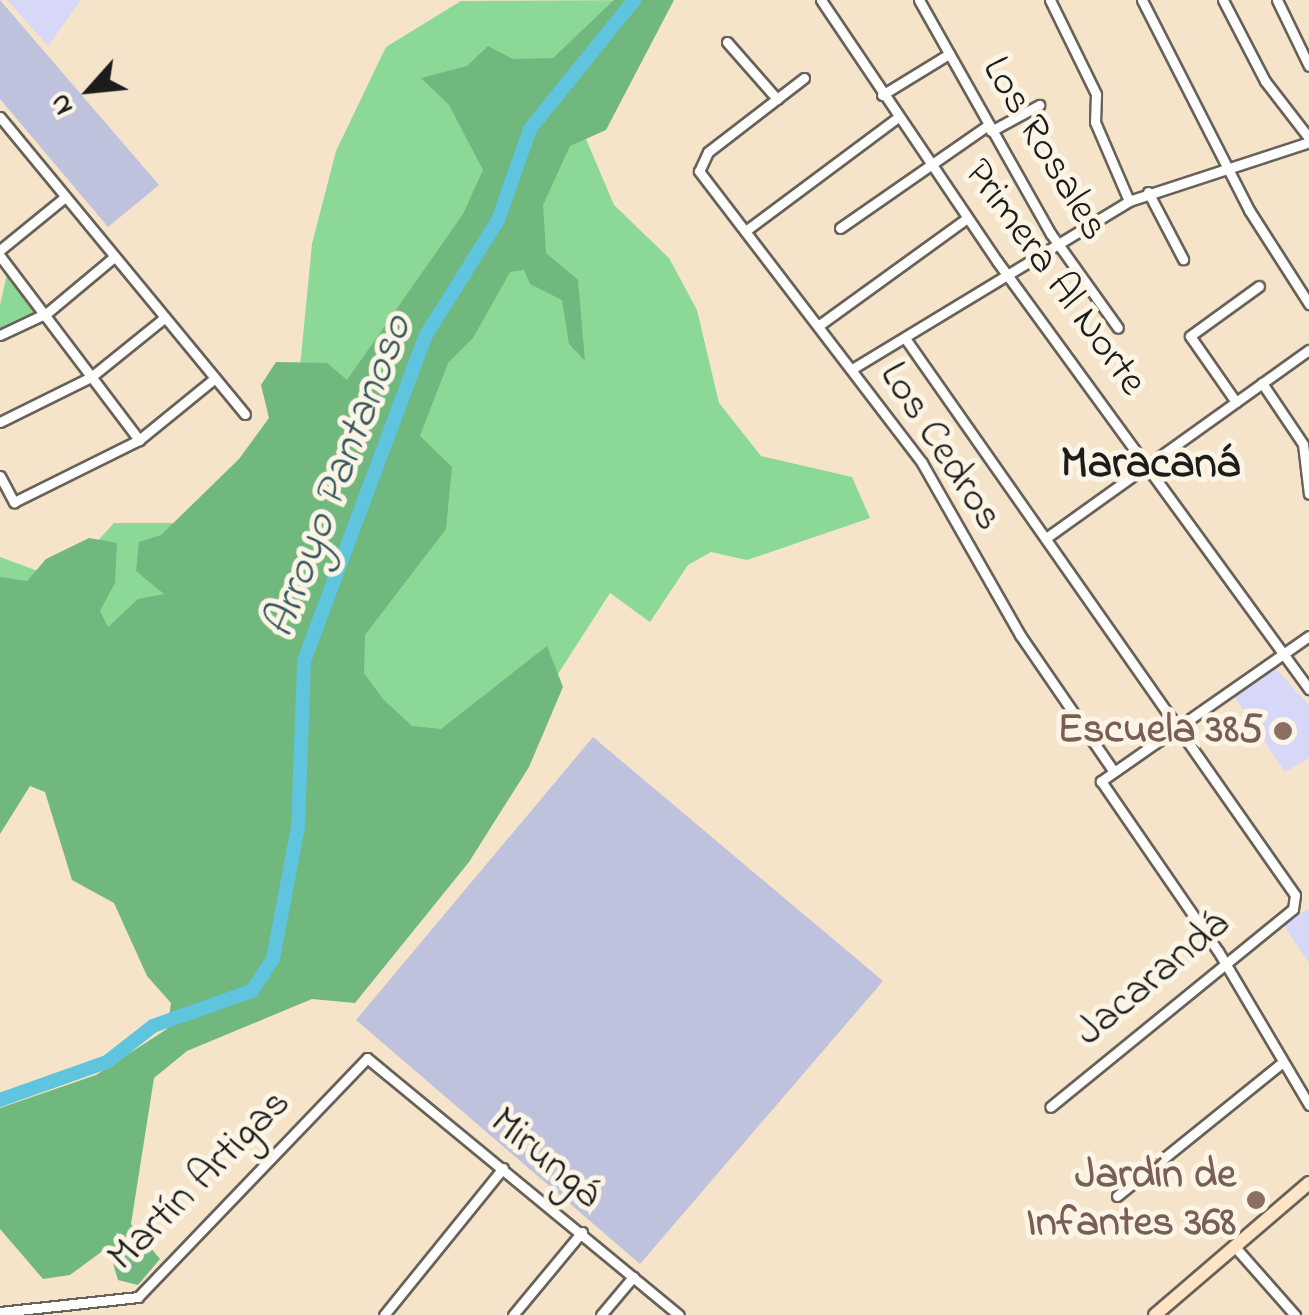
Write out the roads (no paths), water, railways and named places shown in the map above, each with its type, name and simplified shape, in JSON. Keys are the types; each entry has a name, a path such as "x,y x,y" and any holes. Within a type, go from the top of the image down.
{"street":[{"name":"Primera Al Norte","path":"821,0 967,218 1150,463 1309,689"},
{"name":"Los Rosales","path":"918,0 989,128 1118,328"},
{"path":"1050,0 1096,94 1095,122 1129,201"},
{"path":"1142,0 1226,166 1309,304"},
{"path":"852,370 907,341 1007,273 1129,201 1309,140 1265,81 1223,0"},
{"path":"1278,0 1309,66"},
{"path":"728,42 778,100 804,78"},
{"path":"882,94 949,54"},
{"name":"Los Cedros","path":"778,100 708,152 699,170 748,229 922,463 1020,635 1112,768"},
{"path":"840,228 989,128 1039,105"},
{"path":"748,229 898,117"},
{"path":"0,118 244,414"},
{"path":"1148,192 1184,260"},
{"path":"65,197 0,253 138,440"},
{"path":"818,326 967,218"},
{"path":"0,335 46,313 114,258"},
{"path":"1236,402 1190,336 1260,286"},
{"path":"0,422 90,377 164,318"},
{"path":"907,341 1178,725"},
{"path":"1046,538 1309,350"},
{"path":"0,476 14,502 138,440 215,378"},
{"path":"1262,383 1303,444 1309,494"},
{"path":"1309,636 1112,768 1102,787 1222,965 1309,1105"},
{"name":"Jacarandá","path":"1050,1107 1296,901 1178,725"},
{"name":"Mirungá","path":"367,1058 679,1315"},
{"name":"Martín Artigas","path":"0,1312 138,1297 367,1058"},
{"path":"1117,1196 1282,1063"},
{"path":"384,1315 503,1168"},
{"path":"1155,1315 1309,1183"},
{"path":"513,1315 582,1232"},
{"path":"1235,1247 1295,1315"},
{"path":"601,1315 633,1277"}],"waterway":[{"name":"Arroyo Pantanoso","path":"0,1100 107,1062 153,1026 252,991 273,959 298,827 304,661 426,335 498,220 530,129 634,0"}],"place":[{"name":"Escuela 385","path":"1283,731"},
{"name":"Jardín de Infantes 368","path":"1256,1200"}],"district":[{"name":"Maracaná","path":"1150,466"}]}
